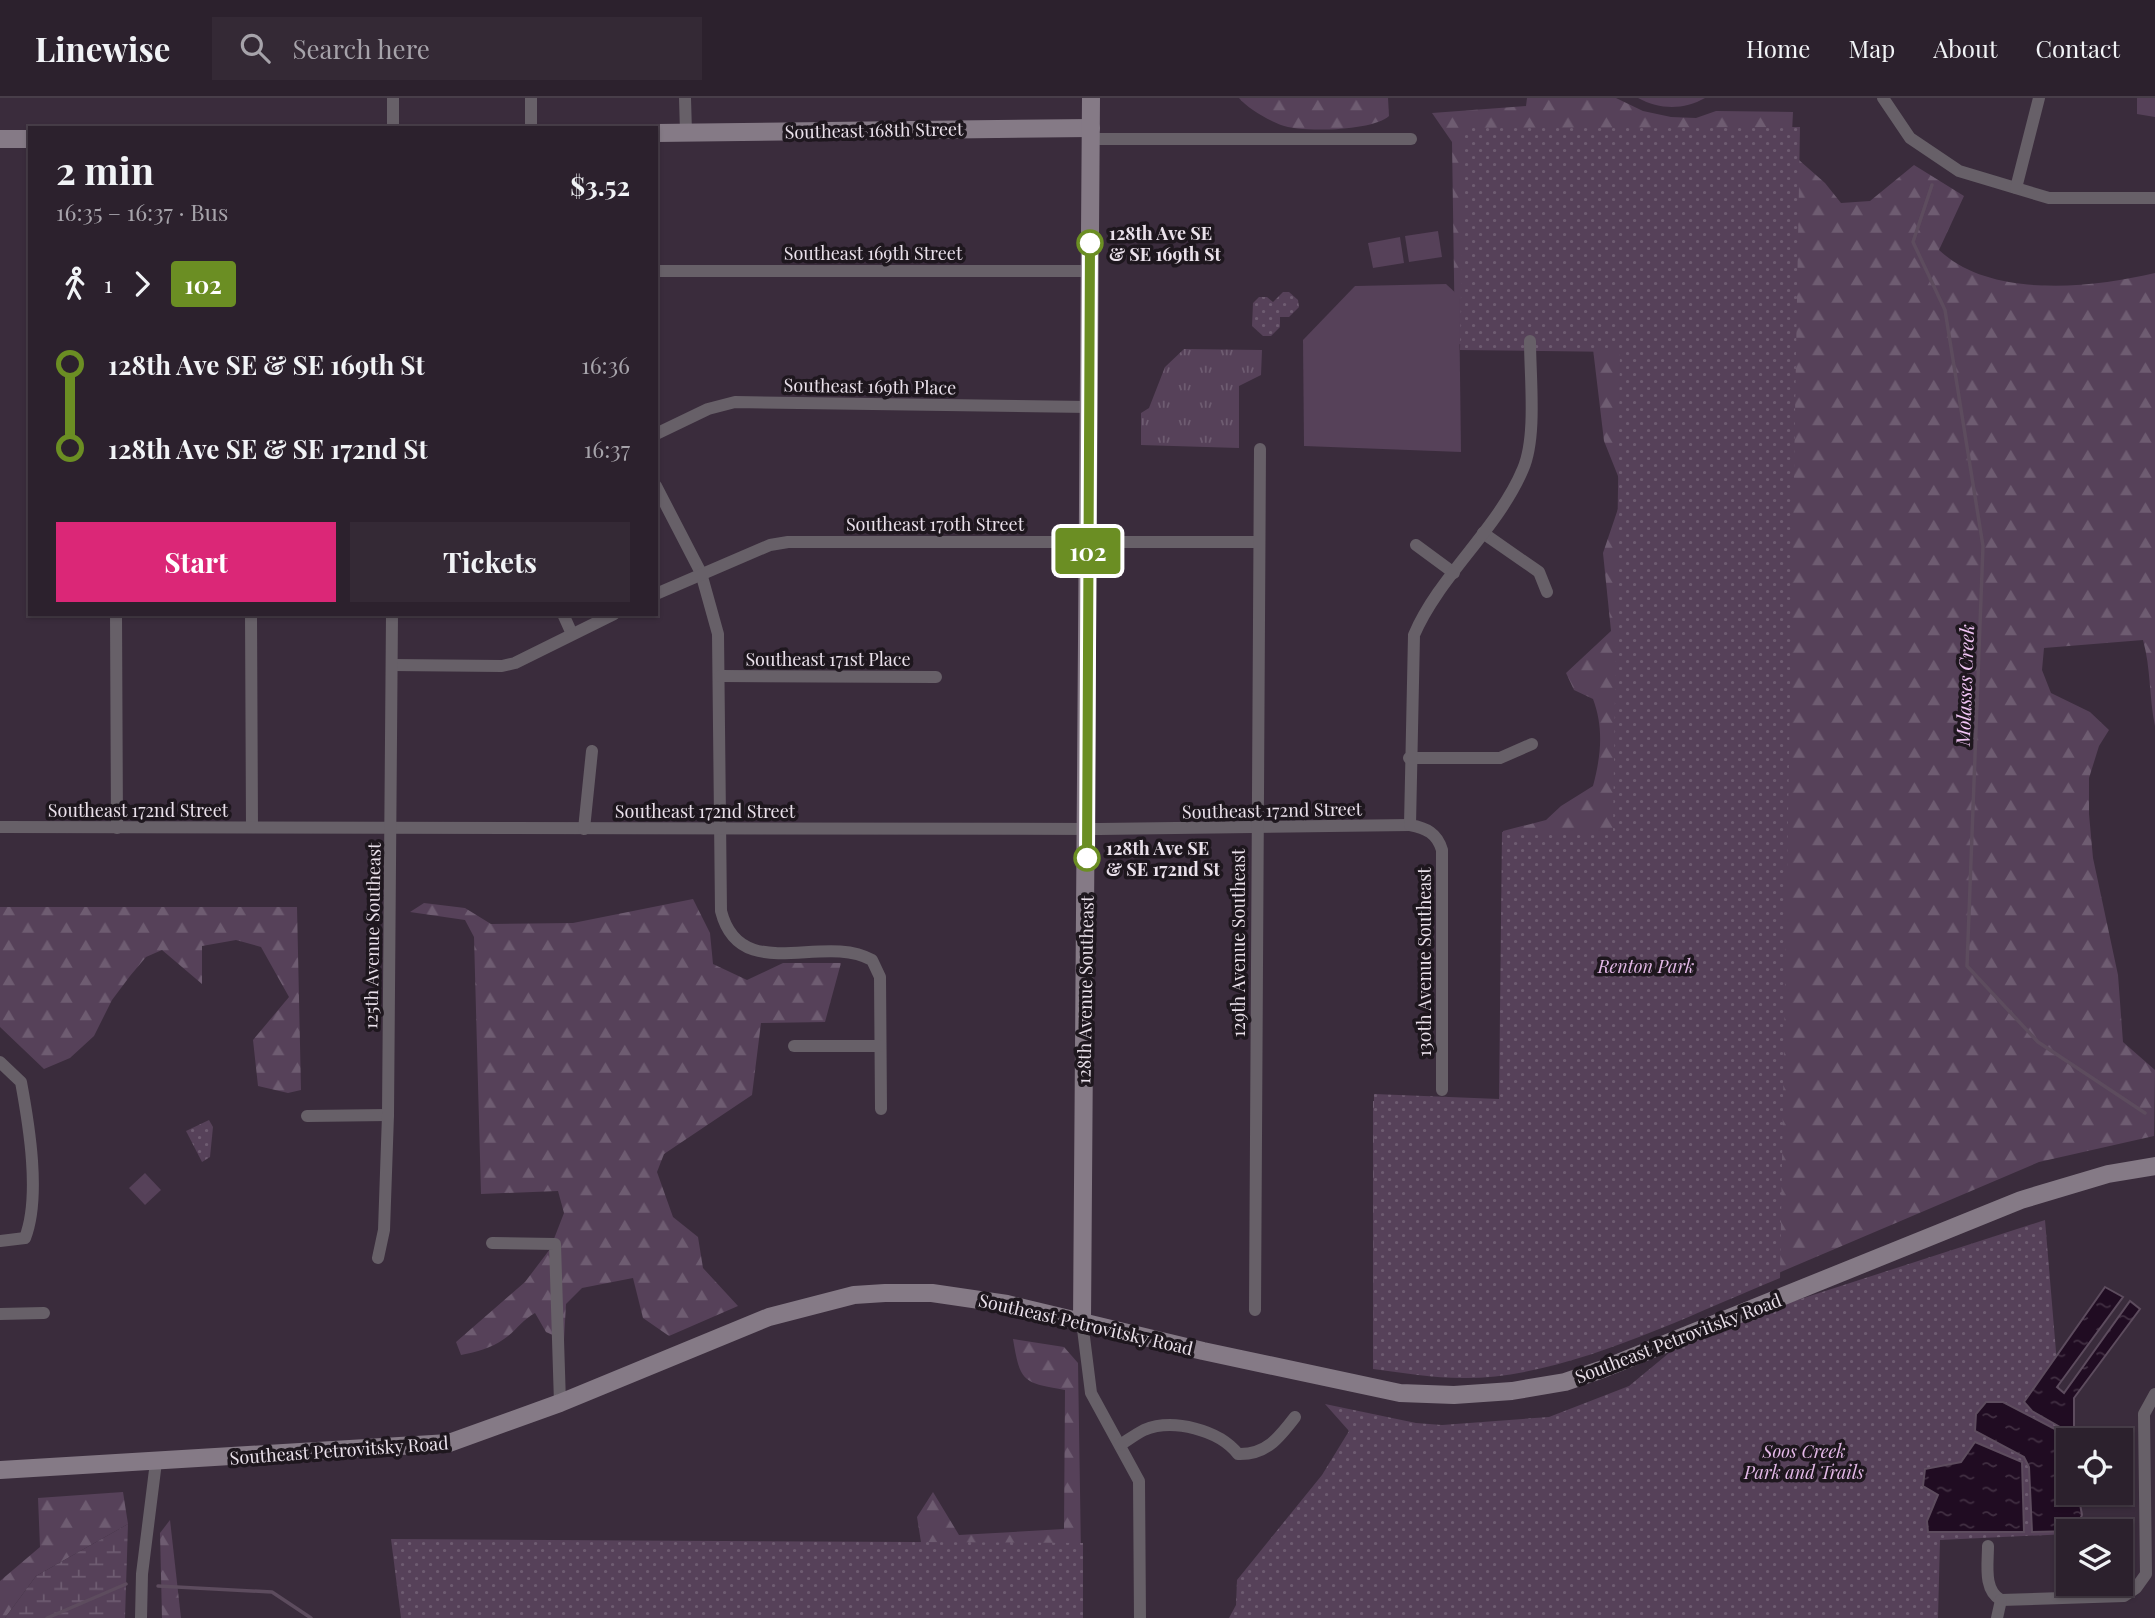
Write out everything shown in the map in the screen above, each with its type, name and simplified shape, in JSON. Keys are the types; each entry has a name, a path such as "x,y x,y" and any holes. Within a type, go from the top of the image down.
{"main road":[{"name":"128th Avenue Southeast","path":"1082,1321 1091,98"},
{"name":"Southeast 168th Street","path":"658,132 1091,134"},
{"path":"0,139 28,139"},
{"name":"Southeast Petrovitsky Road","path":"0,1470 428,1446 487,1431 769,1317 854,1295 944,1294 1007,1304 1203,1351 1401,1392 1454,1395 1512,1391 1565,1382 1603,1369 2021,1200 2108,1174 2155,1166"}],"street":[{"path":"393,98 393,126"},
{"path":"531,98 531,126"},
{"path":"685,98 686,132"},
{"path":"1883,98 1910,138 1959,171 2066,200 2155,198"},
{"path":"2016,188 2039,98"},
{"name":"Southeast 168th Street","path":"1091,134 1411,139"},
{"name":"Southeast 169th Street","path":"658,271 1090,271"},
{"path":"1410,825 1409,758 1414,635 1422,616 1483,533 1523,470 1528,450 1530,341"},
{"name":"Southeast 169th Place","path":"658,433 708,409 735,402 1089,407"},
{"name":"129th Avenue Southeast","path":"1255,1310 1260,449"},
{"path":"658,489 701,573 718,634 721,911 731,936 748,949 761,953 852,951 872,960 880,977 881,1109"},
{"path":"1483,533 1539,572 1547,592"},
{"name":"Southeast 170th Street","path":"658,593 770,545 788,542 1259,542"},
{"path":"1416,545 1454,573"},
{"path":"116,616 117,828"},
{"path":"251,616 252,827"},
{"name":"125th Avenue Southeast","path":"378,1258 384,1230 388,1115 392,616"},
{"path":"564,616 572,634"},
{"path":"391,666 502,666 515,663 610,616"},
{"name":"Southeast 171st Place","path":"720,676 936,677"},
{"path":"1409,758 1500,758 1532,744"},
{"path":"584,829 592,751"},
{"name":"Southeast 172nd Street","path":"0,827 1087,829 1410,825"},
{"name":"130th Avenue Southeast","path":"1410,825 1426,828 1440,841 1442,850 1442,1090"},
{"path":"794,1046 880,1046"},
{"path":"0,1062 21,1082 26,1109 32,1210 32,1220 25,1238 0,1241"},
{"path":"307,1116 388,1115"},
{"path":"492,1244 555,1244 560,1403"},
{"path":"0,1314 44,1312"},
{"name":"128th Avenue Southeast","path":"1082,1321 1091,1393 1135,1471 1140,1492 1140,1618"},
{"path":"1988,1546 1989,1583 1991,1591 2001,1600 2124,1595 2136,1588 2146,1574 2144,1414 2155,1394"},
{"path":"1120,1445 1145,1430 1176,1426 1213,1434 1229,1443 1238,1454 1248,1454 1263,1450 1277,1440 1295,1417"},
{"path":"141,1618 142,1574 156,1462"},
{"path":"1997,1618 2001,1600"}],"green space":[{"path":"1239,98 1388,98 1389,116 1381,121 1353,128 1291,128 1264,117"},
{"path":"1527,98 1616,98 1643,111 1671,117 1696,118 1716,111 1793,112 1791,153 1825,183 1841,203 1870,201 1914,165 1964,196 1939,250 1961,266 2013,283 2042,286 2102,283 2155,273 2155,726 2143,640 2044,648 2042,670 2051,693 2090,712 2109,730 2099,746 2089,778 2093,858 2118,975 2123,1042 2155,1070 2154,1136 2039,1162 1729,1294 1373,1369 1373,1101 1503,1100 1503,831 1546,820 1561,806 1593,786 1598,764 1600,731 1593,699 1574,690 1566,673 1611,631 1603,553 1624,491 1604,441 1593,349 1455,344 1452,142 1432,113 1526,106"},
{"path":"1638,98 1705,98 1689,105 1672,107 1655,105"},
{"path":"2137,98 2155,98 2155,117 2137,114"},
{"name":"Renton Park","path":"1800,127 1780,1278 1624,1343 1542,1368 1502,1376 1463,1378 1373,1369 1374,1094 1499,1099 1502,832 1613,833 1620,352 1460,350 1464,128"},
{"path":"1438,231 1442,257 1409,262 1405,236"},
{"path":"1400,237 1404,263 1373,268 1368,243"},
{"path":"1446,284 1459,296 1461,452 1304,446 1303,340 1355,286"},
{"path":"1283,292 1289,292 1298,300 1299,307 1289,317 1280,317 1280,327 1271,336 1263,336 1252,326 1253,303 1259,297 1267,297 1273,302"},
{"path":"1184,349 1262,350 1261,375 1239,386 1239,448 1141,445 1141,413 1149,408 1165,367"},
{"path":"693,899 710,933 713,964 747,980 783,963 841,963 825,1022 761,1023 752,1095 664,1154 657,1172 673,1217 698,1237 703,1268 738,1306 669,1336 643,1318 633,1278 582,1288 566,1304 564,1340 546,1332 535,1313 499,1342 461,1355 456,1342 525,1282 550,1249 564,1213 558,1191 481,1194 474,937 465,920 410,912 424,903 465,908 491,924 573,923"},
{"path":"0,907 297,907 301,1090 288,1093 258,1086 253,1040 289,997 261,947 236,940 202,946 202,984 162,950 146,957 112,1000 94,1036 70,1058 44,1069 0,1027"},
{"path":"209,1120 213,1127 210,1157 202,1162 186,1131"},
{"path":"145,1173 161,1190 145,1205 129,1188"},
{"name":"Soos Creek Park and Trails","path":"2045,1220 2062,1428 2056,1428 2056,1505 2069,1505 2070,1519 2056,1519 2056,1535 1940,1540 1938,1618 1229,1618 1236,1605 1237,1580 1322,1475 1349,1431 1325,1404 1416,1423 1442,1425 1549,1417 1629,1386 1692,1334"},
{"path":"1013,1339 1064,1347 1078,1363 1082,1618 933,1618 917,1517 933,1492 959,1535 1064,1529 1065,1390 1040,1385 1026,1378 1018,1364"},
{"path":"123,1492 128,1524 36,1576 5,1618 0,1618 0,1581 40,1547 38,1498"},
{"path":"170,1520 181,1618 162,1618 160,1533"},
{"path":"128,1524 125,1618 5,1618 36,1576"},
{"path":"391,1539 1083,1543 1083,1618 401,1618"}],"water":[{"path":"2105,1287 2123,1297 2057,1387 2064,1393 2130,1301 2140,1309 2074,1398 2074,1428 2062,1428 2032,1411 2024,1402"},
{"path":"1986,1402 2003,1402 2056,1430 2056,1505 2080,1505 2080,1519 2056,1519 2056,1531 2032,1532 2029,1467 2024,1457 1975,1431 1976,1414"},
{"path":"1975,1442 2022,1462 2024,1532 1928,1532 1927,1521 1938,1495 1923,1486 1925,1469 1961,1462"}],"waterway":[{"name":"Molasses Creek","path":"1932,185 1913,242 1945,310 1983,546 1967,966 2038,1042 2145,1113"},
{"path":"47,1618 126,1584"},
{"path":"158,1586 272,1592 311,1618"}],"bus line":[{"name":"102","path":"1087,858 1090,243"}],"place":[{"name":"128th Ave SE & SE 169th St","path":"1090,243"},
{"name":"128th Ave SE & SE 172nd St","path":"1087,858"}]}
